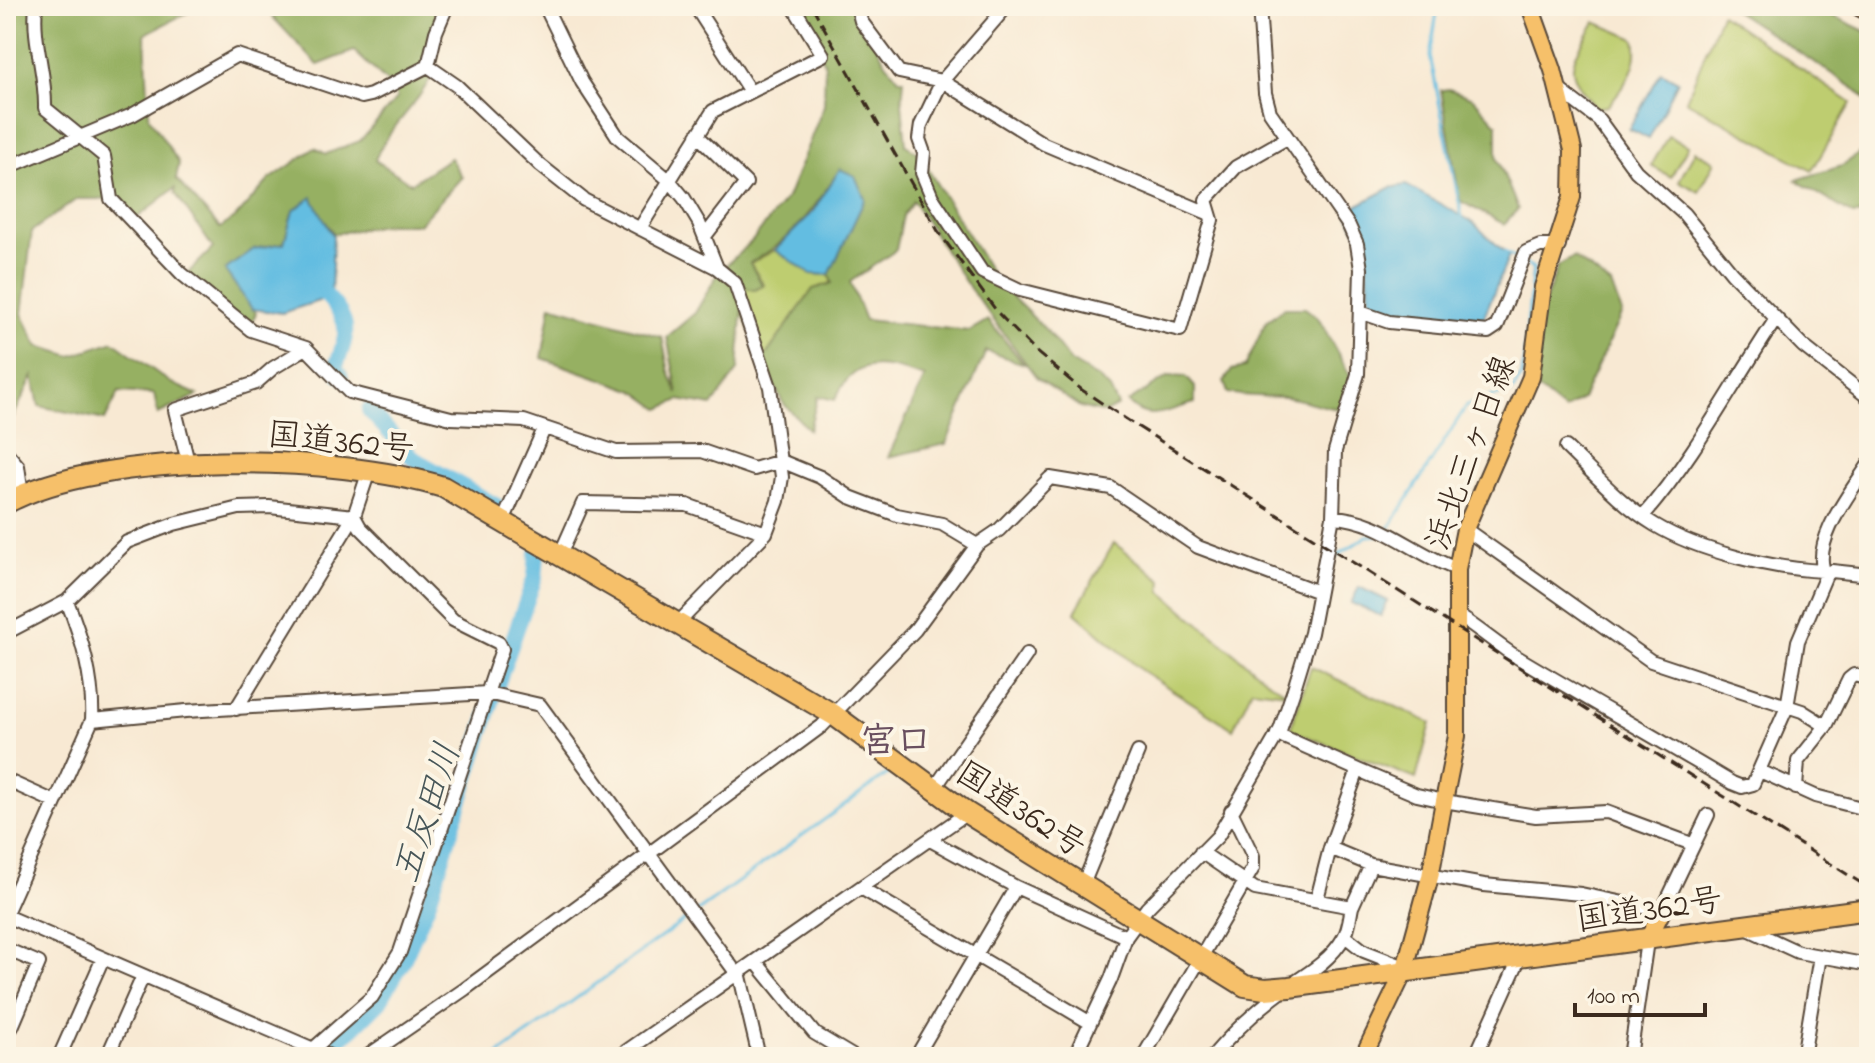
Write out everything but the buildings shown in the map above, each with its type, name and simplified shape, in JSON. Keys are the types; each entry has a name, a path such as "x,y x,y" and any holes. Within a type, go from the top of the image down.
{"highway":[{"path":"1861,6 1869,10"},
{"name":"国道362号","path":"14,498 57,484 188,462 235,461 369,471 406,475 443,487 834,715 967,813 1082,887 1132,928 1201,959 1245,986 1265,989 1289,987 1404,969 1647,941 1869,909"}],"main road":[{"name":"浜北三ヶ日線","path":"1363,1057 1404,969 1430,877 1457,736 1457,569 1465,529 1531,377 1543,287 1559,246 1572,197 1573,150 1557,88 1530,6"},
{"path":"1647,941 1662,911"}],"street":[{"path":"36,6 35,33 46,83 45,108 104,156 111,199 182,274 233,312 251,330 306,348 349,392 451,418 524,421 616,452 702,451 754,469 781,461 820,477 850,497 887,512 942,524 977,545"},
{"path":"428,66 436,32 447,6"},
{"path":"545,6 582,82 618,137 669,180 705,236 717,268"},
{"path":"695,6 749,90"},
{"path":"640,228 713,111 823,55 793,6"},
{"path":"857,6 861,21 899,72 942,81 1044,144 1210,214"},
{"path":"1007,6 942,81 921,125 922,173 932,197 982,272 990,279 1020,290 1180,330 1212,220 1206,200 1236,167 1287,138"},
{"path":"1074,1057 1132,928 1218,836 1280,736 1311,633 1316,591 1333,517 1335,451 1358,374 1360,312 1357,244 1332,200 1270,112 1265,93 1259,6"},
{"path":"6,168 132,115 237,55 362,97 428,66"},
{"path":"428,66 457,86 540,165 584,200 717,268 735,283 766,374 781,461 778,501 766,533 677,624"},
{"path":"1557,88 1599,120 1636,171 1684,214 1717,256 1776,319 1826,367 1869,398"},
{"path":"697,135 746,183 705,236"},
{"path":"1360,312 1389,322 1488,332 1497,326 1530,249 1559,246"},
{"path":"1643,516 1680,473 1721,401 1776,319"},
{"path":"188,462 175,410 256,383 273,368 306,348"},
{"path":"503,521 544,429"},
{"path":"1566,447 1643,516 1674,535 1712,549 1799,570 1869,575"},
{"path":"6,452 18,466 14,498"},
{"path":"1457,615 1466,619 1482,636 1732,783 1742,787 1753,784 1787,707 1798,641 1824,573 1821,556 1826,535 1869,464"},
{"path":"236,709 354,516 369,471"},
{"path":"366,1057 465,989 834,715 915,630 977,545 999,530 1050,478 1111,488 1198,547 1316,591"},
{"path":"559,557 583,503 687,505 766,533"},
{"path":"6,633 67,601 127,542 174,524 239,508 269,507 354,516"},
{"path":"67,601 78,630 93,703 92,720 6,914 319,1053 372,997 400,952 491,694 502,649 499,643 453,620 360,527 354,516"},
{"path":"1333,517 1389,532 1434,561 1457,569"},
{"path":"1465,529 1651,661 1787,707 1826,726"},
{"path":"934,789 1027,654"},
{"path":"1796,788 1798,761 1826,726 1849,679 1854,675 1869,679"},
{"path":"92,720 491,694 540,705 738,973 759,1057"},
{"path":"1280,736 1417,795 1536,816 1606,812 1692,844"},
{"path":"1082,887 1138,752"},
{"path":"1317,899 1330,848 1358,770"},
{"path":"1760,771 1796,788 1869,810"},
{"path":"6,780 55,802"},
{"path":"1143,1057 1245,884 1254,862 1231,811"},
{"path":"618,1057 967,813"},
{"path":"1330,848 1371,865 1430,877 1581,894 1662,911 1708,815"},
{"path":"930,840 1016,887 1132,928"},
{"path":"1201,852 1255,889 1352,907"},
{"path":"1212,1057 1230,1037 1289,987 1309,975 1345,936 1352,907 1371,865"},
{"path":"916,1057 1016,887"},
{"path":"861,888 1089,1022"},
{"path":"1744,927 1781,946 1869,965"},
{"path":"1345,936 1364,951 1404,969"},
{"path":"1630,1057 1647,941"},
{"path":"6,949 39,963 12,1027 6,1024"},
{"path":"1803,1057 1820,956"},
{"path":"1475,1057 1520,957"},
{"path":"66,1057 60,1055 103,958"},
{"path":"756,962 814,1033 847,1055"},
{"path":"107,1057 143,976"}],"green space":[{"path":"6,6 200,6 145,34 149,117 179,163 176,179 220,228 235,218 269,180 315,148 326,154 360,141 397,98 391,87 427,70 431,77 425,88 380,148 375,160 411,183 450,158 462,177 419,224 388,224 334,234 310,199 293,211 284,243 254,249 225,270 256,313 249,328 185,276 213,248 175,193 175,188 137,218 111,199 77,199 32,231 22,314 38,346 72,356 113,341 171,383 198,395 158,414 154,394 119,392 105,420 39,406 33,376 6,432"},
{"path":"262,6 447,6 428,66 390,85 354,51 318,65"},
{"path":"799,6 856,6 886,63 899,79 904,79 902,103 906,145 918,153 996,281 1045,329 1071,362 1110,389 1118,406 1105,413 1080,407 1037,378 966,283 913,201 903,216 896,250 850,282 865,320 969,331 988,320 1024,364 986,351 946,444 888,457 925,377 884,367 872,366 852,375 835,400 818,396 809,430 783,403 762,361 813,289 832,283 829,275 865,199 840,169 790,234 750,263 763,286 755,290 744,288 738,370 712,406 679,400 660,409 635,391 542,358 551,305 662,337 669,372 678,394 667,337 695,313 719,272 752,241 788,196 824,105 825,65"},
{"path":"1728,6 1812,6 1869,33 1869,103 1858,91"},
{"path":"1721,14 1851,103 1812,171 1686,101"},
{"path":"1595,22 1635,39 1636,49 1636,58 1625,83 1608,106 1596,108 1578,83 1573,66 1579,48"},
{"path":"1449,89 1473,98 1497,124 1497,158 1518,209 1504,224 1460,201 1441,90"},
{"path":"1668,136 1688,146 1671,177 1651,166"},
{"path":"1869,146 1869,214 1853,215 1796,180 1842,166"},
{"path":"1695,151 1715,162 1699,192 1679,181"},
{"path":"775,250 811,274 829,275 832,283 813,289 762,361 743,313 744,288 755,290 764,285 750,263"},
{"path":"1574,257 1611,285 1622,313 1582,399 1564,410 1533,385 1538,321 1558,266"},
{"path":"1284,308 1305,308 1318,318 1361,395 1347,409 1285,397 1228,393 1224,382 1232,370 1245,367 1266,322"},
{"path":"1169,376 1186,377 1195,387 1195,403 1151,414 1135,409 1128,402"},
{"path":"1114,543 1162,580 1161,591 1266,680 1288,693 1252,689 1233,729 1141,670 1075,612"},
{"path":"1311,667 1431,723 1416,779 1290,730"}],"water":[{"path":"1661,72 1678,81 1649,139 1629,129"},
{"path":"840,169 855,176 865,199 829,275 811,274 775,250 812,213"},
{"path":"1406,185 1471,221 1509,256 1481,324 1387,314 1370,303 1366,252 1347,211 1390,188"},
{"path":"312,197 333,236 331,297 282,313 252,309 225,270 254,249 284,243 293,211"},
{"path":"1359,587 1388,601 1381,616 1351,603"}],"waterway":[{"path":"1438,6 1430,56 1462,217"},
{"path":"1505,252 1519,260"},
{"path":"1388,530 1467,405 1482,398 1511,393 1522,376 1533,268 1526,264"},
{"name":"五反田川","path":"320,289 337,309 345,325 344,343 335,368 341,376"},
{"name":"五反田川","path":"369,410 414,459 502,509"},
{"path":"1329,561 1367,536 1382,535"},
{"name":"五反田川","path":"315,1057 352,1029 380,1001 401,965 428,904 497,685 535,577 537,553"},
{"path":"695,913 893,770"},
{"path":"495,1057 689,917"},
{"path":"327,1048 348,1057"}],"railway":[{"path":"812,6 938,231 998,313 1035,351 1082,390 1132,423 1869,888"}],"district":[{"name":"宮口","path":"896,739"}]}
